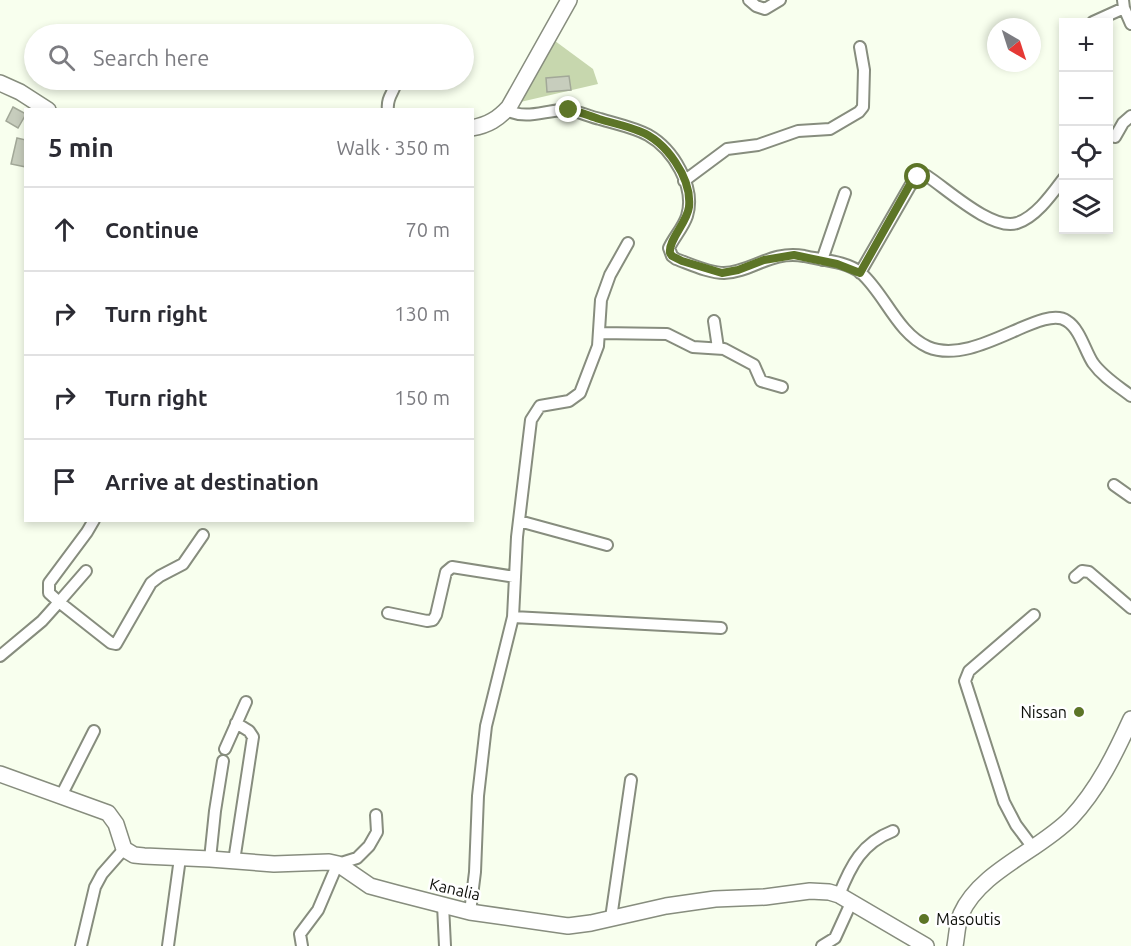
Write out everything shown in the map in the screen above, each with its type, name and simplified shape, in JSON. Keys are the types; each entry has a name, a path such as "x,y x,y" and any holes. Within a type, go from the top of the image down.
{"main road":[{"path":"474,128 497,119 506,110 569,0"},
{"path":"0,83 44,108"},
{"path":"955,946 960,918 974,894 991,878 1063,826 1087,799 1111,761 1131,719"},
{"path":"0,774 111,815 124,849 139,856 274,864 321,862 339,864"},
{"name":"Kanalia","path":"339,864 370,886 470,912 568,926 666,906 715,899 765,897 810,891 829,892 926,946"}],"street":[{"path":"749,0 765,9 780,0"},
{"path":"1100,18 1124,4 1131,24"},
{"path":"684,181 728,149 758,145 798,131 830,129 859,112 863,103 864,66 860,47"},
{"path":"388,108 387,99 393,90"},
{"path":"506,110 525,116 574,111 651,136 668,152 684,181 689,196 687,218 669,248 676,259 722,273 786,255 801,256 844,266 860,273 920,342 947,352 981,346 1053,317 1068,321 1094,365 1131,396"},
{"path":"1115,137 1123,123 1131,116"},
{"path":"860,273 909,186 918,177 927,176 968,206 994,220 1009,224 1020,222 1034,212 1062,180"},
{"path":"822,260 845,193"},
{"path":"470,912 475,872 478,796 486,726 513,617 519,521 531,420 540,406 568,401 580,393 597,351 601,300 610,275 628,243"},
{"path":"714,321 718,348"},
{"path":"600,333 667,334 693,347 718,348 754,365 761,381 782,387"},
{"path":"1114,485 1131,497"},
{"path":"519,521 607,545"},
{"path":"93,522 49,583 49,593 111,643 116,644 151,583 183,564 203,535"},
{"path":"388,613 427,621 433,620 446,573 452,567 515,577"},
{"path":"0,656 42,621 86,571"},
{"path":"1075,577 1082,571 1089,572 1131,608"},
{"path":"1034,615 969,670 965,678 1004,802 1012,819 1034,849"},
{"path":"513,617 721,628"},
{"path":"225,749 246,702"},
{"path":"234,861 253,737 251,733 236,723"},
{"path":"62,796 94,731"},
{"path":"210,859 223,761"},
{"path":"611,918 630,780"},
{"path":"302,946 300,938 302,932 318,910 339,864 354,860 369,846 377,832 376,815"},
{"path":"822,946 835,938 849,872 862,851 873,840 893,831"},
{"path":"81,946 97,882 124,849"},
{"path":"168,946 180,858"},
{"path":"442,905 445,946"}],"green space":[{"path":"551,38 593,69 598,84 516,103"}],"building":[{"path":"569,76 571,90 547,92 546,78"},
{"path":"13,107 24,113 18,128 6,121"},
{"path":"17,138 24,140 24,167 11,164"}],"place":[{"name":"Nissan","path":"1079,712"},
{"name":"Masoutis","path":"924,919"}],"route":[{"path":"569,110 640,131 651,136 668,152 682,175 689,196 687,218 671,243 670,253 676,259 715,272 730,272 764,260 794,255 853,268 860,273 909,186 918,177"}]}
